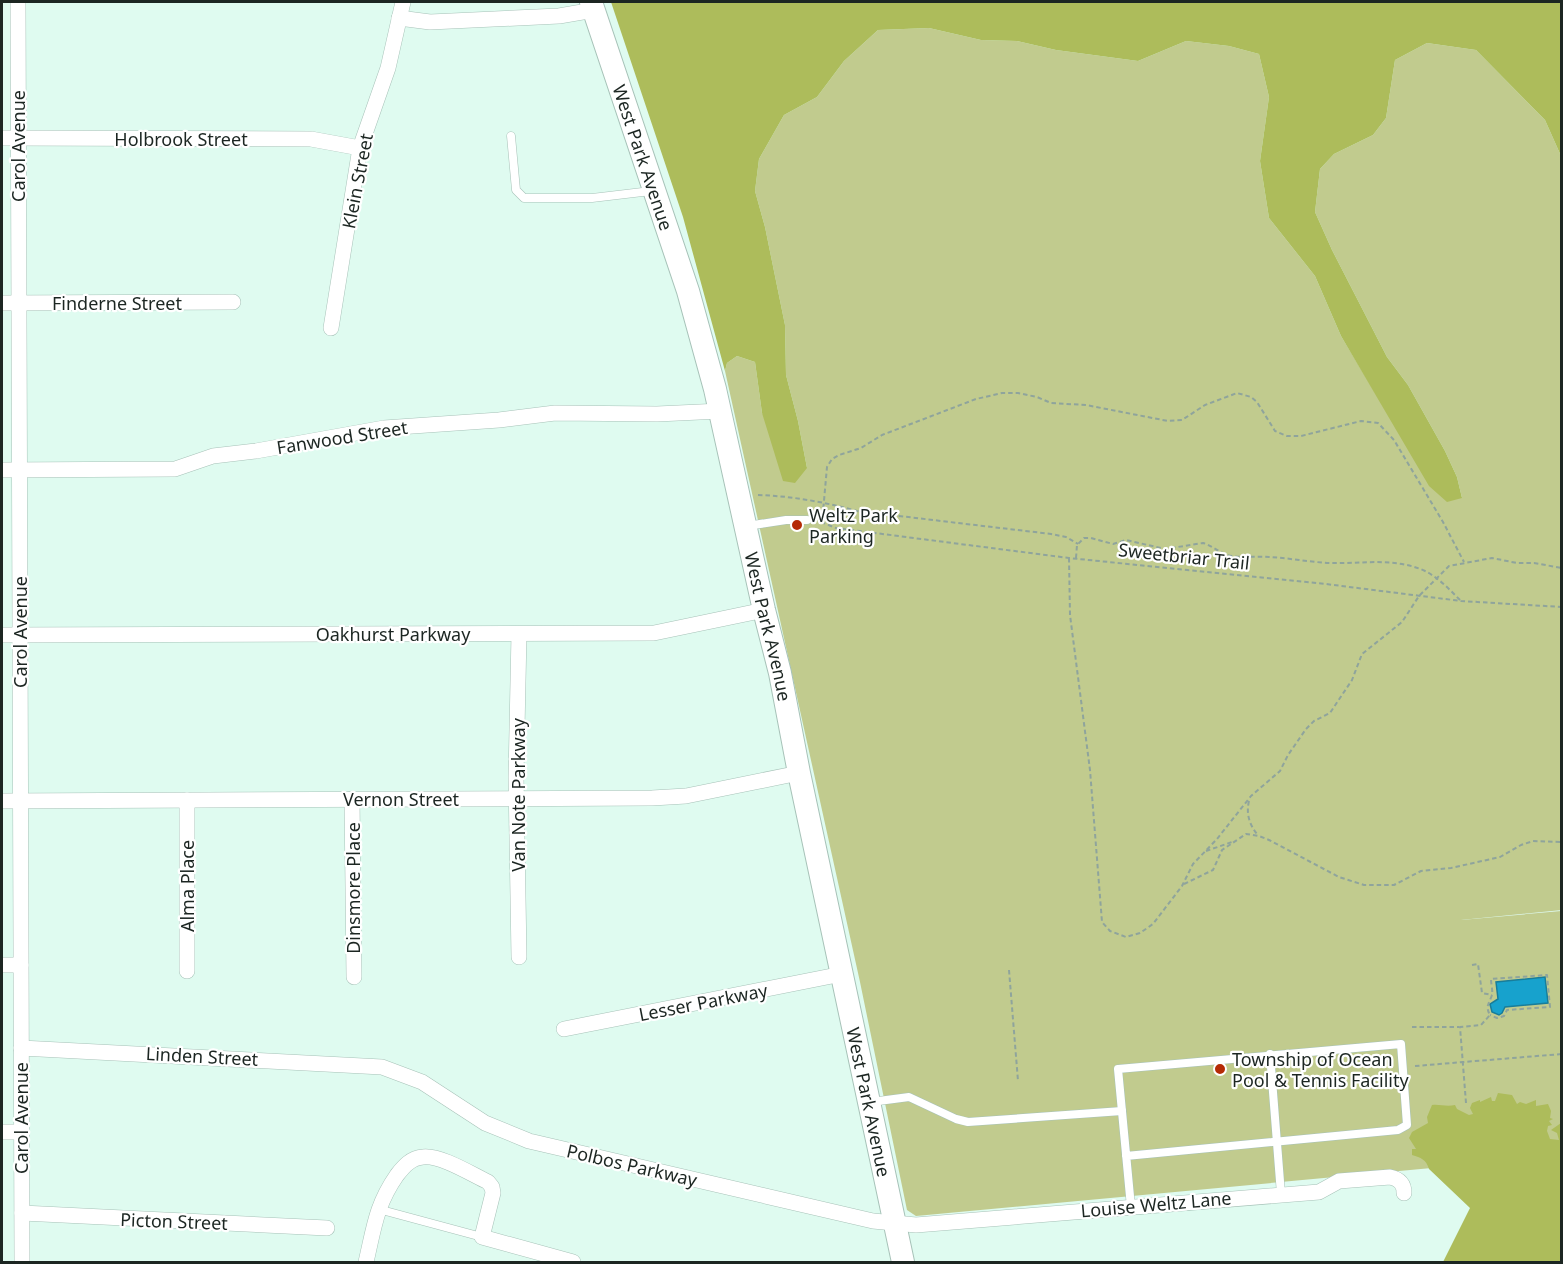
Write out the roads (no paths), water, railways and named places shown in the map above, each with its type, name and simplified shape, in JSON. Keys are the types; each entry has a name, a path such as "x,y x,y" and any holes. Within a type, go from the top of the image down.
{"street":[{"name":"Carol Avenue","path":"18,2 22,1263"},
{"name":"Klein Street","path":"332,328 360,148 388,68 403,2"},
{"path":"399,18 430,22 559,16 593,6"},
{"name":"West Park Avenue","path":"593,6 688,291 721,411 745,526 780,673 799,773 903,1263"},
{"name":"Holbrook Street","path":"2,138 311,139 360,148"},
{"name":"Finderne Street","path":"2,303 233,302"},
{"name":"Fanwood Street","path":"2,470 176,469 213,456 256,451 384,428 476,422 555,413 657,414 721,411"},
{"name":"Oakhurst Parkway","path":"2,635 654,633 764,610"},
{"name":"Van Note Parkway","path":"519,634 517,799 519,957"},
{"name":"Vernon Street","path":"2,801 686,796 799,773"},
{"name":"Dinsmore Place","path":"352,799 354,977"},
{"name":"Alma Place","path":"187,800 187,971"},
{"path":"2,965 21,965"},
{"name":"Lesser Parkway","path":"564,1029 842,974"},
{"name":"Linden Street","path":"21,1048 382,1067"},
{"name":"Polbos Parkway","path":"382,1067 422,1082 484,1122 529,1141 896,1225"},
{"path":"2,1132 21,1132"},
{"path":"366,1263 378,1209 387,1190 407,1163 423,1157 438,1159 488,1182 492,1187 493,1193 482,1238 573,1263"},
{"name":"Louise Weltz Lane","path":"896,1225 1319,1192 1339,1181 1390,1177 1402,1183 1404,1193"},
{"name":"Picton Street","path":"22,1213 327,1228"}],"lane":[{"path":"511,136 516,190 524,198 592,198 656,191"},
{"path":"745,526 777,520 807,520"},
{"path":"1126,1155 1398,1130 1407,1125 1401,1044 1118,1069 1126,1155 1131,1207"},
{"path":"1270,1054 1281,1194"},
{"path":"870,1102 909,1097 968,1122 1122,1111"},
{"path":"378,1209 482,1238"}],"water":[{"path":"1545,977 1548,1003 1505,1007 1499,1015 1492,1012 1490,1004 1498,999 1496,982"}],"place":[{"name":"Weltz Park Parking","path":"797,525"},
{"name":"Township of Ocean Pool & Tennis Facility","path":"1220,1069"}]}
